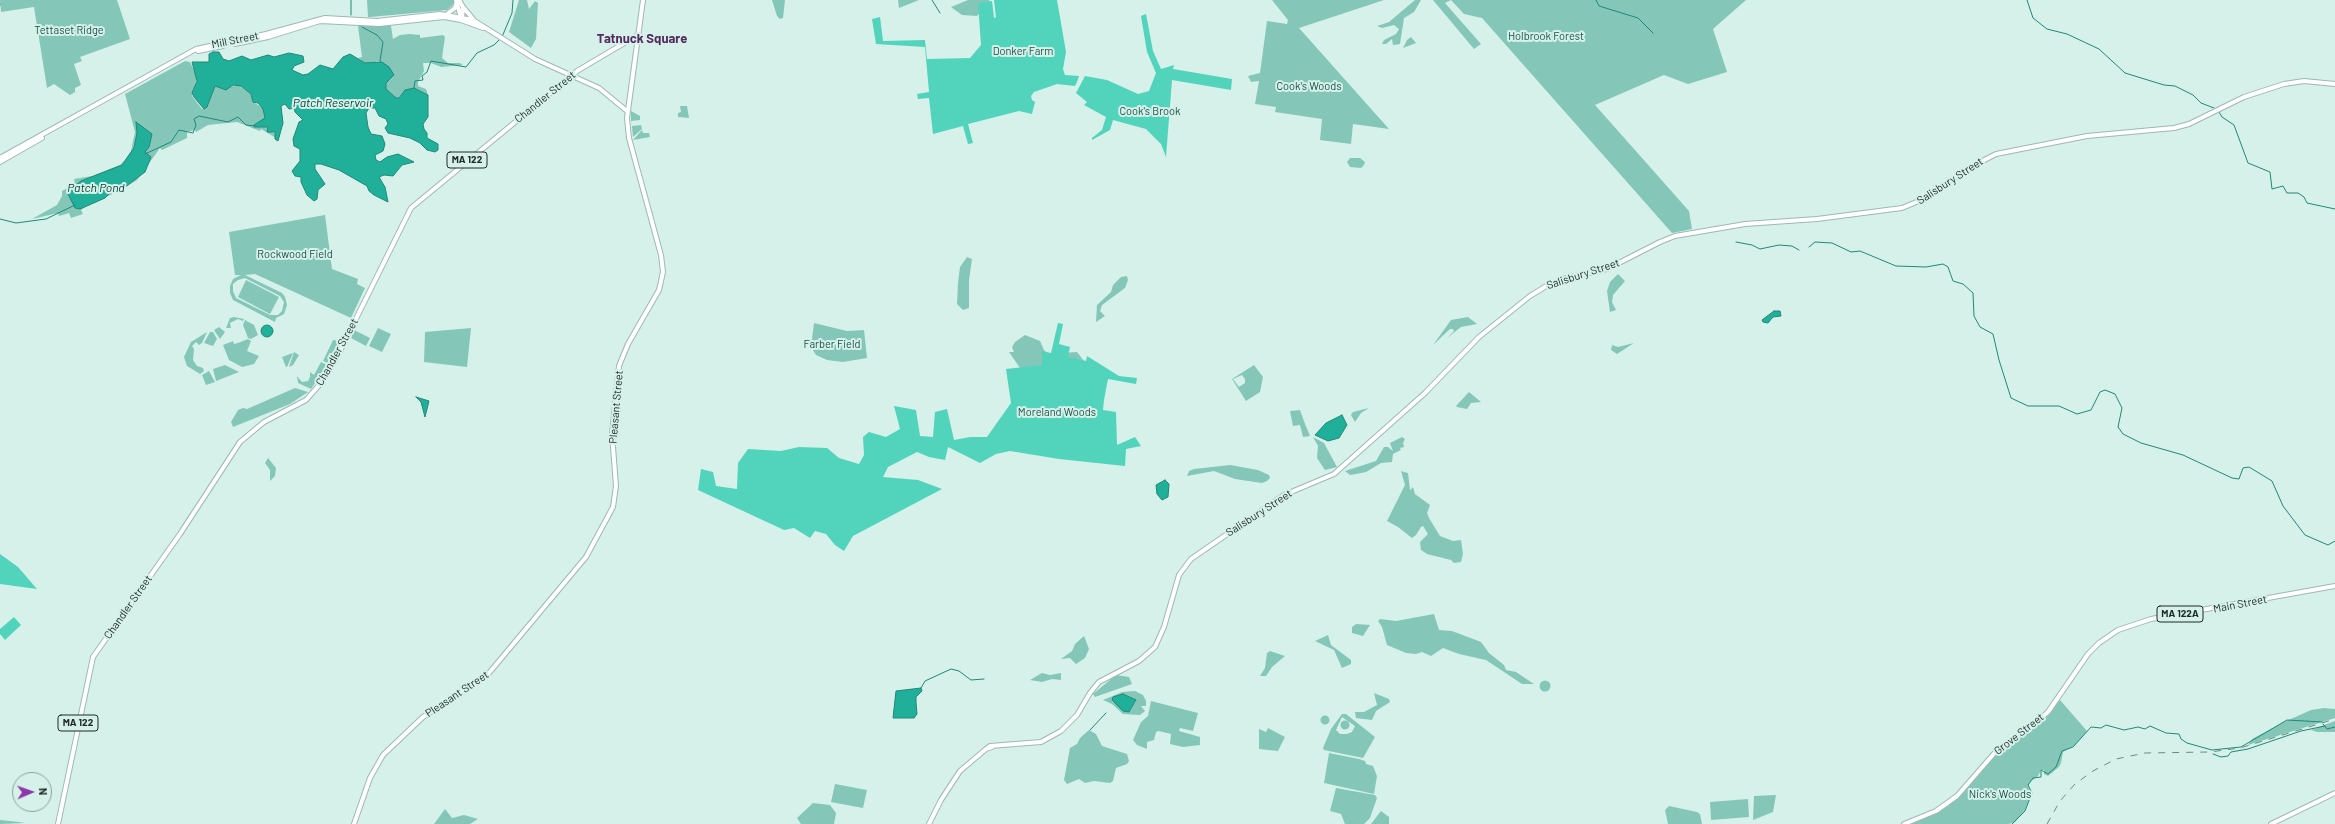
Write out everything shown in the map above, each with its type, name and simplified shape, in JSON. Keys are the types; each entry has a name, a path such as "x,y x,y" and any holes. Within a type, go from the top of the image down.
{"main road":[{"name":"Pleasant Street","path":"354,824 370,778 383,755 425,716 489,673 587,556 613,507 616,486 612,432 618,370 628,344 659,290 663,272 662,255 629,138 627,111 643,0"},
{"path":"457,1 473,20"},
{"path":"447,14 455,8 457,1"},
{"path":"457,1 461,18"},
{"path":"461,18 463,7"},
{"name":"Mill Street","path":"0,162 26,149 74,118 182,58 201,50 322,18 377,21 428,14 447,14 473,20 537,60 572,75 608,94 627,111"},
{"name":"Mill Street","path":"0,158 187,53 202,47 268,38 320,21 373,24 437,17 461,18 493,32"},
{"name":"Chandler Street","path":"58,824 93,657 180,534 236,447 264,422 306,400 321,383 415,203 572,75 638,35"},
{"name":"Salisbury Street","path":"929,824 946,792 960,771 987,747 1041,742 1065,728 1078,715 1090,693 1099,682 1137,663 1155,646 1163,630 1179,575 1191,559 1284,495 1337,471 1425,394 1479,337 1525,300 1548,285 1571,277 1607,269 1660,242 1676,236 1745,224 1817,219 1902,208 1926,198 1968,168 1996,154 2087,136 2174,128 2189,124 2244,97 2284,84 2304,81 2335,84"},
{"name":"Main Street","path":"2058,699 2088,654 2109,636 2127,626 2151,619 2335,586"},
{"name":"Grove Street","path":"1904,824 1936,811 1949,802 1998,749 2032,726 2058,699"},
{"path":"2271,824 2335,793"}],"green space":[{"name":"Tettaset Ridge","path":"0,0 117,0 130,39 80,57 82,61 74,64 81,85 75,88 75,92 70,95 54,84 47,88 34,7 1,12"},
{"path":"367,0 454,0 454,4 447,10 368,17"},
{"path":"519,0 527,0 529,9 535,1 538,3 536,39 531,48 509,32"},
{"path":"772,0 785,0 783,18 780,19 777,16"},
{"path":"898,0 919,0 899,8"},
{"path":"968,0 990,0 977,16 962,15 951,7"},
{"name":"Donker Farm","path":"994,0 1057,0 1066,52 1063,69 1065,75 1079,76 1077,82 1075,86 1057,84 1034,92 1031,96 1032,100 1035,102 1032,114 1019,111 968,124 973,143 968,144 963,126 933,134 929,98 918,99 917,94 929,92 925,47 876,44 872,19 880,17 883,41 925,40 927,59 970,58 981,45 978,3 992,1 994,18 996,17"},
{"name":"Cook's Woods","path":"1272,0 1384,0 1299,28 1389,129 1353,124 1351,144 1320,140 1322,119 1275,112 1276,107 1255,104 1259,81 1251,82 1248,76 1260,73 1267,21 1287,24 1288,20"},
{"path":"1415,0 1421,0 1414,12 1404,18 1400,44 1393,45 1392,39 1386,44 1382,44 1384,40 1396,34 1399,29 1394,25 1382,28 1377,26 1389,22"},
{"path":"1433,0 1451,0 1445,3 1481,44 1474,49"},
{"name":"Holbrook Forest","path":"1451,0 1746,0 1713,29 1727,72 1688,84 1664,75 1595,105 1689,211 1692,229 1672,233 1482,18 1464,14"},
{"name":"Cook's Brook","path":"1146,14 1153,51 1161,69 1174,65 1173,69 1232,79 1231,90 1172,80 1166,157 1161,144 1146,129 1113,120 1110,130 1092,140 1092,138 1102,130 1106,117 1084,105 1087,102 1076,93 1085,76 1107,80 1138,94 1149,91 1156,73 1147,52 1141,16"},
{"path":"358,26 391,26 393,39 400,35 410,34 420,35 420,38 443,35 445,37 442,58 448,63 460,63 463,65 441,67 431,63 423,63 424,71 418,82 418,86 426,89 428,95 416,89 403,92 399,98 396,98 386,89 386,83 393,77 378,61 372,64 365,63 358,58 362,57"},
{"path":"1411,37 1416,43 1403,48 1407,40"},
{"path":"185,61 190,62 197,77 192,96 202,109 208,105 214,87 219,85 225,89 232,86 240,86 250,93 255,103 264,109 266,118 253,127 266,127 276,135 276,138 261,129 260,131 237,122 208,125 196,132 195,130 187,132 187,138 162,150 160,148 137,180 123,189 85,207 81,210 83,214 71,218 69,213 59,216 58,213 32,219 57,205 62,196 62,191 75,184 74,179 92,176 120,165 125,160 131,151 135,132 125,94"},
{"path":"680,106 687,106 689,118 678,117 678,113 681,112"},
{"path":"631,111 640,116 640,120 631,121"},
{"path":"641,125 642,129 633,137 632,126"},
{"path":"642,130 643,133 649,133 650,137 633,140"},
{"path":"1350,158 1360,158 1365,162 1364,165 1361,168 1350,167 1347,162"},
{"name":"Rockwood Field","path":"325,215 332,269 358,279 357,284 365,288 351,318 255,274 245,275 282,293 285,297 287,305 284,314 276,318 275,322 233,300 230,293 230,286 233,279 241,275 235,275 229,232","holes":["245,278 280,296 284,302 282,311 278,315 270,315 236,298 233,291 233,284 238,280"]},
{"path":"967,257 972,259 969,280 969,308 963,310 957,304 958,283 960,267"},
{"path":"1618,274 1625,281 1613,295 1612,302 1616,310 1610,312 1607,291 1610,282"},
{"path":"1127,276 1128,280 1125,288 1102,305 1100,311 1105,316 1096,322 1097,305 1111,292 1113,285 1121,277"},
{"path":"246,280 279,297 270,314 238,297"},
{"path":"234,317 244,319 243,321 238,319 230,323 231,328 226,328 230,318"},
{"path":"1468,317 1477,324 1461,327 1447,338 1454,331 1453,329 1450,329 1433,345 1451,320"},
{"path":"245,320 254,325 258,335 251,339 248,338 243,325"},
{"name":"Farber Field","path":"814,323 847,331 864,330 867,358 843,362 827,360 816,355 811,347"},
{"name":"Moreland Woods","path":"1058,323 1063,324 1059,344 1070,347 1068,357 1086,361 1087,356 1119,376 1137,378 1136,384 1108,379 1104,400 1103,410 1116,412 1117,445 1135,437 1141,446 1126,449 1125,466 1059,459 1010,451 996,454 980,463 948,447 945,460 929,457 917,452 888,467 883,477 918,480 942,489 853,536 844,551 835,545 826,534 815,531 810,538 794,528 784,530 698,490 701,469 713,472 716,486 737,489 738,463 748,449 781,451 799,447 827,448 839,458 859,464 864,455 863,437 869,432 886,437 900,429 894,406 916,410 920,436 933,437 935,412 947,409 954,440 970,437 987,437 1011,403 1006,369 1042,365 1042,351 1051,353"},
{"path":"219,327 225,332 220,339 214,330"},
{"path":"378,328 391,334 382,352 369,346"},
{"path":"471,328 467,367 424,362 425,332"},
{"path":"354,330 370,338 366,346 351,338"},
{"path":"207,332 202,343 199,345 196,342 192,346 194,349 193,360 197,366 203,368 204,371 200,374 187,366 184,357 191,342"},
{"path":"210,332 213,332 217,339 213,346 204,343"},
{"path":"1025,335 1040,341 1044,350 1048,354 1077,352 1087,365 1020,368 1009,352 1014,352 1012,347 1015,342"},
{"path":"248,339 251,341 247,351 259,356 254,364 242,367 229,360 223,345 233,341 234,344"},
{"path":"333,340 340,341 328,363 323,361"},
{"path":"1634,343 1617,354 1611,350 1612,345 1618,347"},
{"path":"294,352 299,355 293,365 289,367"},
{"path":"293,353 287,367 286,367 282,357"},
{"path":"321,362 327,365 311,389 298,383 297,376 302,382 308,381 310,372 314,375"},
{"path":"225,365 239,372 216,381 213,369"},
{"path":"1254,365 1263,377 1260,392 1246,401 1232,379","holes":["1242,375 1245,379 1245,383 1239,387 1233,379"]},
{"path":"209,371 215,382 206,385 202,375"},
{"path":"295,388 308,392 290,404 233,427 231,422 238,410 243,408 247,409"},
{"path":"1469,392 1481,402 1471,403 1467,409 1457,407 1456,406"},
{"path":"1369,408 1361,413 1355,422 1351,415 1353,412"},
{"path":"1300,410 1310,436 1303,437 1300,425 1293,426 1290,411"},
{"path":"1313,437 1324,443 1337,467 1325,470 1317,458 1318,446"},
{"path":"1402,437 1405,439 1403,443 1404,447 1400,448 1401,450 1393,454 1392,462 1381,463 1366,472 1356,474 1350,475 1345,471 1376,461 1384,447 1388,447 1393,451 1390,443"},
{"path":"268,458 276,468 275,476 270,481 270,470 265,463"},
{"path":"1230,465 1258,470 1269,475 1270,478 1262,483 1235,479 1214,471 1187,476 1189,471 1194,469"},
{"path":"1401,471 1408,473 1410,490 1413,487 1415,494 1430,505 1427,513 1440,536 1453,541 1461,540 1463,554 1461,562 1454,563 1451,560 1427,554 1421,550 1420,542 1428,534 1423,526 1412,538 1398,527 1387,521 1405,485"},
{"path":"0,554 18,567 37,589 0,584"},
{"path":"1434,614 1439,630 1452,631 1481,642 1489,653 1504,665 1506,670 1516,672 1534,684 1522,684 1486,660 1459,654 1443,648 1431,656 1422,652 1416,654 1406,653 1387,645 1382,627 1378,621 1380,619 1396,621"},
{"path":"14,617 21,625 5,640 0,634 0,629"},
{"path":"1356,624 1370,625 1363,636 1352,633 1352,627"},
{"path":"1328,635 1331,645 1351,660 1351,664 1342,668 1334,650 1315,641"},
{"path":"1084,636 1089,649 1085,658 1076,664 1070,658 1061,659 1072,651 1075,644"},
{"path":"1270,651 1285,656 1272,667 1266,676 1260,676 1265,668 1267,653"},
{"path":"1042,673 1050,675 1061,673 1061,680 1052,679 1042,682 1030,680"},
{"path":"1116,675 1129,677 1132,684 1095,697 1093,694"},
{"path":"1543,681 1547,681 1549,682 1549,690 1543,691 1540,688 1540,684"},
{"path":"1135,691 1143,695 1146,701 1146,706 1141,706 1145,711 1140,715 1123,714 1112,704 1103,700 1122,692","holes":["1112,698 1136,701 1130,711 1122,709 1112,701"]},
{"path":"1374,693 1389,699 1390,702 1376,711 1372,720 1356,718 1355,712 1364,712 1377,705"},
{"name":"Nick's Woods","path":"2060,700 2087,731 2075,745 2063,752 2059,767 2048,776 2044,774 2044,770 2041,770 2038,776 2030,782 2028,785 2031,795 2025,810 2015,822 2009,824 1909,824 1937,812 1956,799 1994,755 2040,723"},
{"path":"1151,701 1198,713 1193,731 1180,728 1179,731 1200,737 1200,745 1183,747 1170,744 1171,734 1159,731 1156,732 1154,740 1147,742 1147,749 1137,745 1133,740 1141,722 1148,716"},
{"path":"2324,708 2335,709 2335,718 2248,745 2252,739 2282,723 2311,710"},
{"path":"1342,714 1346,714 1375,737 1363,758 1324,750 1323,748 1331,729","holes":["1342,717 1355,726 1352,732 1347,734 1340,734 1336,730"]},
{"path":"1323,716 1327,716 1329,720 1327,724 1323,724 1321,722 1321,718"},
{"path":"1345,720 1350,725 1345,730 1340,725"},
{"path":"2335,721 2335,732 2317,732 2311,730"},
{"path":"1268,728 1285,737 1278,751 1259,749 1259,729 1266,732"},
{"path":"1089,730 1096,734 1102,746 1127,754 1129,761 1127,764 1116,768 1113,781 1110,783 1094,781 1085,783 1079,779 1067,784 1064,780 1070,748 1077,744 1080,738"},
{"path":"1329,753 1359,759 1365,761 1366,764 1373,766 1377,776 1374,794 1324,783"},
{"path":"835,784 867,790 863,808 831,802"},
{"path":"1336,788 1375,795 1377,798 1370,818 1364,824 1345,824 1341,814 1330,811"},
{"path":"1776,795 1773,812 1753,820 1754,796"},
{"path":"1748,799 1749,817 1711,820 1710,802"},
{"path":"813,803 830,805 836,813 834,824 801,824 797,818"},
{"path":"1669,806 1697,812 1700,814 1702,824 1668,824 1665,810"},
{"path":"445,809 452,818 464,815 478,819 470,824 434,824"},
{"path":"1381,811 1389,817 1389,824 1371,824"},
{"path":"0,820 19,822 25,823 0,824"}],"water":[{"name":"Patch Reservoir","path":"219,52 223,59 229,61 242,56 251,60 268,55 274,57 289,53 303,56 304,62 294,66 292,70 303,75 308,74 320,65 333,69 343,57 350,54 365,63 382,62 389,67 394,75 386,83 386,89 396,98 399,98 405,90 414,88 428,95 428,117 423,124 427,133 427,138 438,144 438,150 435,152 427,150 420,143 410,138 388,133 385,128 388,124 386,119 379,116 375,108 369,108 366,113 368,127 371,134 382,136 385,144 383,151 375,155 376,160 380,162 387,157 398,154 414,162 402,165 393,176 384,175 379,177 385,187 388,202 374,195 369,191 367,186 339,170 321,164 315,164 315,169 325,184 318,190 317,199 314,201 307,195 301,182 301,177 295,176 292,171 300,161 300,149 294,146 293,139 299,122 303,120 295,112 294,108 289,109 285,104 281,106 283,123 278,141 275,139 275,132 267,132 268,127 254,127 254,125 265,118 263,109 258,103 253,102 251,94 241,86 233,85 226,90 215,86 207,107 204,109 194,97 192,93 197,81 192,62 209,62 209,54"},
{"name":"Patch Pond","path":"136,122 152,134 149,147 145,152 151,157 145,172 121,190 110,193 105,198 80,209 75,208 67,192 81,181 122,165 134,148 137,133"},
{"path":"1774,311 1780,311 1781,316 1773,317 1768,323 1763,322 1762,320"},
{"path":"267,325 271,327 273,331 271,335 267,337 263,335 261,331 263,327"},
{"path":"416,397 429,401 425,417 421,402"},
{"path":"1342,415 1347,425 1339,438 1328,441 1315,435 1326,423"},
{"path":"1165,480 1169,484 1168,497 1162,500 1157,494 1156,485"},
{"path":"921,688 922,691 916,697 917,714 914,718 893,718 896,691"},
{"path":"1123,694 1136,700 1129,712 1123,711 1112,700 1113,697"}],"waterway":[{"path":"351,0 351,15"},
{"path":"502,37 512,13 513,0"},
{"path":"932,0 940,13"},
{"path":"1596,0 1599,6 1638,18 1653,33"},
{"path":"2027,0 2033,18 2047,29 2067,34 2099,49 2125,73 2164,85 2175,86 2193,95 2201,103 2214,108"},
{"path":"362,27 377,35 383,42 380,61"},
{"path":"414,88 415,81 423,80 422,76 427,72 431,61 466,67 477,53 494,45 500,39"},
{"path":"2219,112 2222,117 2234,125 2248,163 2270,172 2272,189 2283,186 2287,193 2298,193 2304,197 2307,203 2335,209"},
{"path":"145,154 171,142 179,130 193,133 196,125 194,119 199,116 228,122 238,117 246,125 255,126"},
{"path":"0,219 16,223 46,219 75,205"},
{"path":"1736,242 1752,245 1760,249 1779,245 1792,246 1799,250"},
{"path":"1809,247 1815,242 1832,243 1851,252 1860,251 1896,266 1926,267 1943,264 1948,267 1953,281 1963,284 1973,293 1974,316 1980,327 1993,334 1999,360 2011,398 2028,406 2059,406 2077,414 2091,410 2100,392 2105,390 2115,394 2122,408 2118,427 2123,434 2141,443 2183,455 2232,478 2239,479 2243,468 2249,467 2272,481 2283,506 2305,535 2328,545 2335,541"},
{"path":"921,688 925,681 951,669 959,671 971,680 984,679"},
{"path":"1090,730 1106,713"},
{"path":"2012,824 2025,811 2032,793 2028,785 2033,778 2041,777 2041,770 2048,774 2056,767 2062,751 2073,747 2091,727 2101,728 2106,725 2124,730 2138,727 2145,729 2150,726 2166,733 2179,734 2181,739 2187,743 2212,750 2241,747 2287,720 2322,722"},
{"path":"2323,724 2327,729 2335,727"},
{"path":"2213,754 2221,757 2228,756 2231,752 2248,749 2301,731 2325,726"}],"railway":[{"path":"2047,824 2060,801 2075,784 2093,771 2116,759 2145,753 2210,752 2240,748 2335,719"}],"district":[{"name":"Tatnuck Square","path":"642,39"}]}
